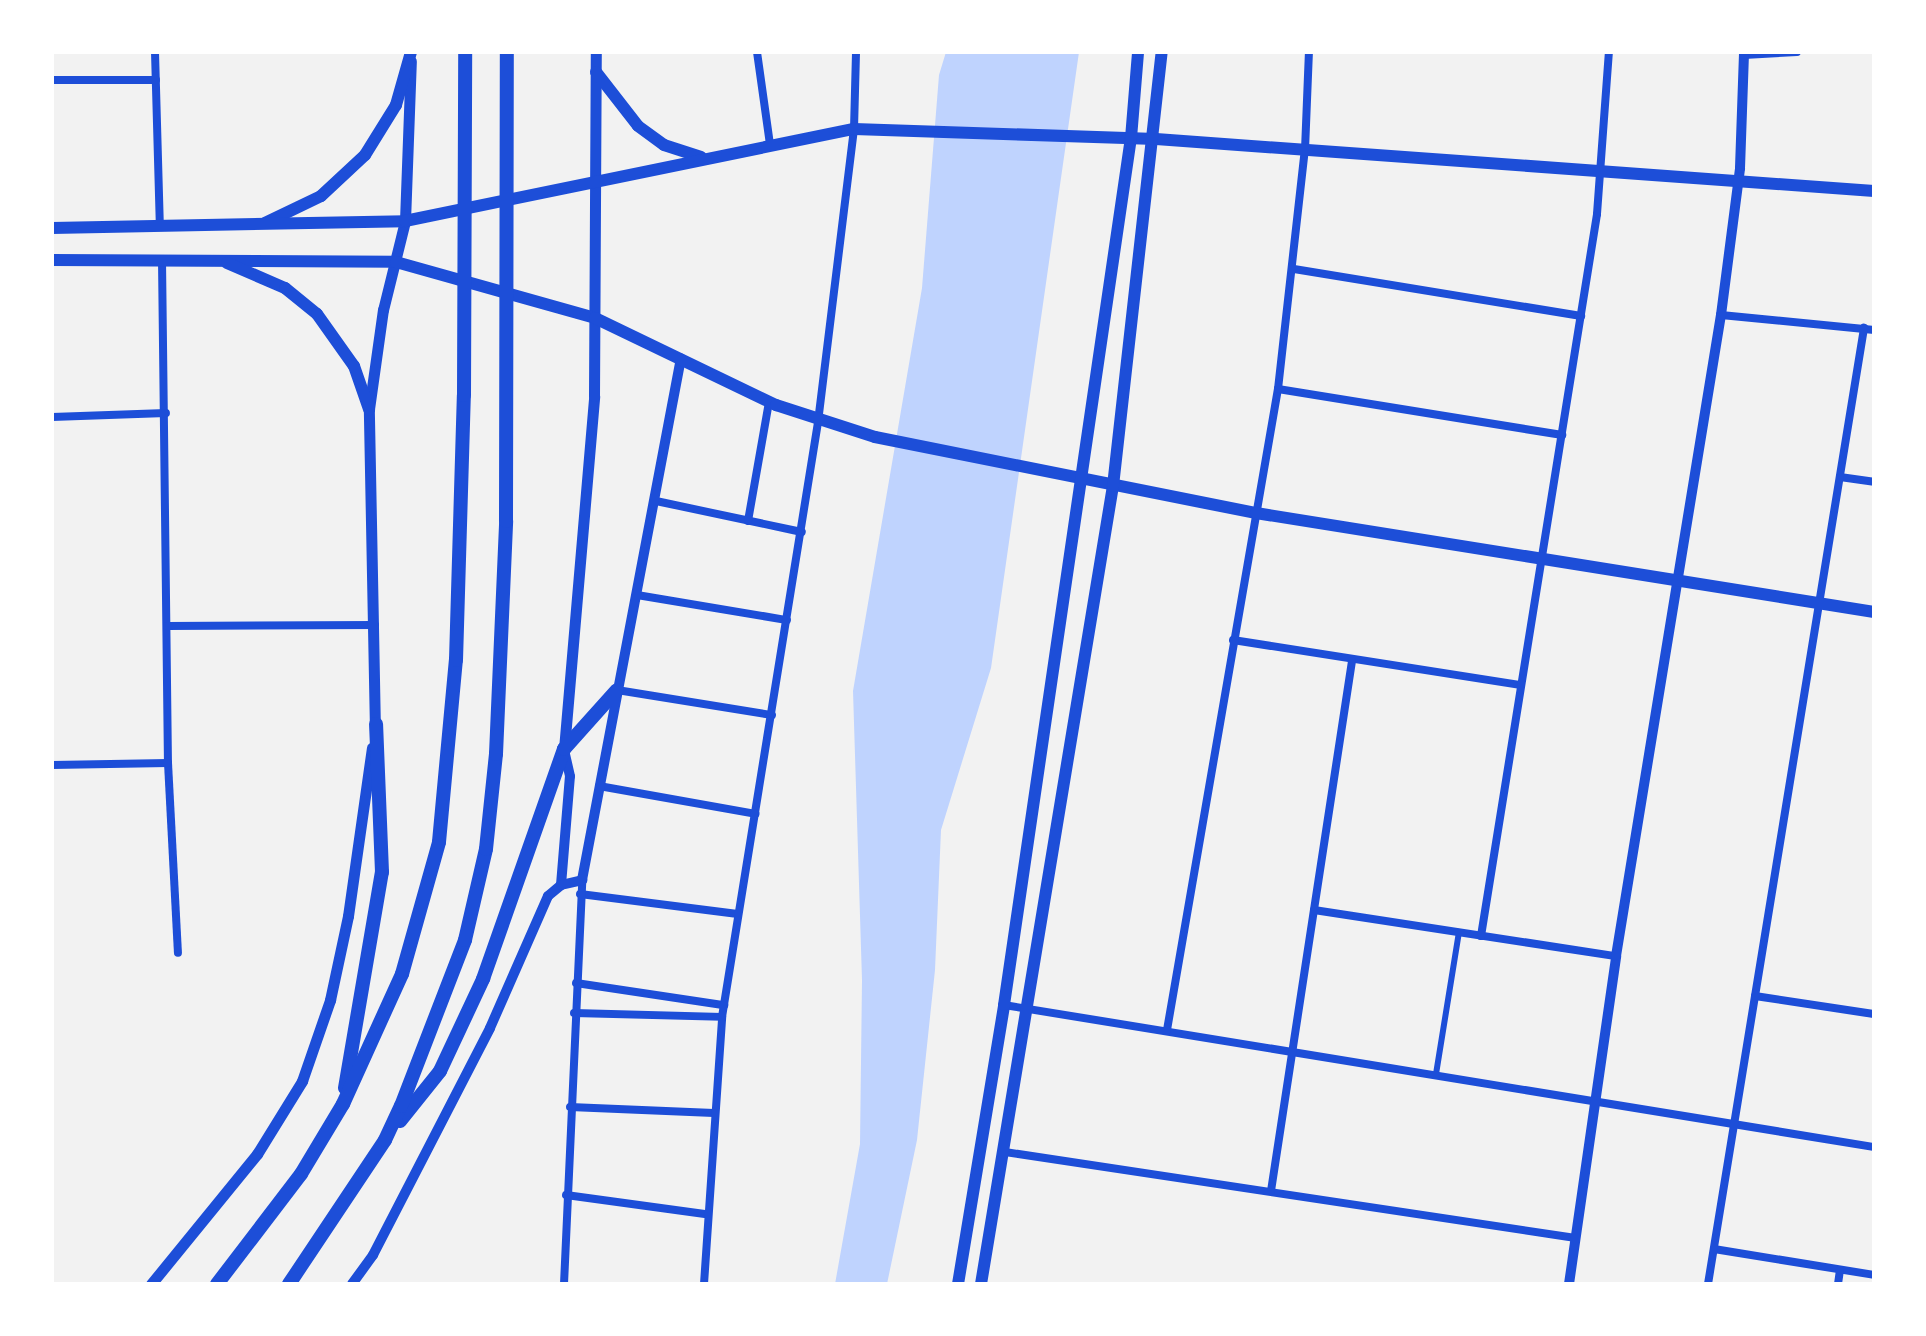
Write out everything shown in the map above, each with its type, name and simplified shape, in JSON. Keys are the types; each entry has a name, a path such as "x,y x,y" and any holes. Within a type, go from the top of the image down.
{"highway":[{"path":"217,1284 301,1174 343,1104 402,974 439,842 456,660 464,395 465,56"},
{"path":"385,1140 439,1019 465,940 486,849 501,664 509,393 507,56"},
{"path":"289,1284 385,1140 440,1071 464,1022 515,898 564,749 617,690"},
{"path":"343,1104 382,872 376,724"}],"main road":[{"path":"151,1284 257,1154 302,1081 330,1000 345,930 376,724 369,409 378,332 405,221 411,52"},
{"path":"258,226 321,196 365,155 396,105 411,52"},
{"path":"564,749 594,396 596,52"},
{"path":"958,1284 1004,1005 1131,138 1138,52"},
{"path":"981,1284 1030,1009 1113,486 1156,139 1162,52"},
{"path":"596,72 638,126 664,145 704,157"},
{"path":"52,228 405,221 594,183 704,157 854,129 1156,139 1870,189"},
{"path":"208,259 261,275 317,314 354,366 369,409"},
{"path":"52,260 396,262 595,318 769,402 818,422 875,437 1256,513 1540,561 1874,612"}],"street":[{"path":"155,52 160,226"},
{"path":"757,52 770,145"},
{"path":"704,1284 705,1214 722,1017 818,422 854,129 856,52"},
{"path":"1167,1030 1278,389 1294,269 1305,150 1309,52"},
{"path":"1481,936 1519,685 1581,316 1600,172 1609,52"},
{"path":"1569,1284 1616,956 1675,580 1721,315 1739,182 1744,54 1797,52"},
{"path":"52,80 156,80"},
{"path":"162,260 168,763 178,953"},
{"path":"1294,269 1581,316"},
{"path":"1721,315 1874,330"},
{"path":"1708,1284 1731,1123 1755,996 1864,328"},
{"path":"564,1284 580,894 681,358"},
{"path":"1278,389 1562,435"},
{"path":"748,521 769,402"},
{"path":"52,417 166,413"},
{"path":"1840,477 1874,482"},
{"path":"656,501 802,532"},
{"path":"637,595 787,620"},
{"path":"167,626 376,625"},
{"path":"1233,640 1519,685"},
{"path":"1271,1191 1352,661"},
{"path":"617,690 772,715"},
{"path":"352,1284 373,1255 490,1028 540,911 561,885 570,776 564,749"},
{"path":"52,765 168,763"},
{"path":"599,786 756,814"},
{"path":"561,885 582,880"},
{"path":"580,894 738,914"},
{"path":"1314,910 1616,956"},
{"path":"1436,1074 1459,932"},
{"path":"576,983 724,1005"},
{"path":"1755,996 1874,1014"},
{"path":"1004,1005 1874,1147"},
{"path":"574,1013 722,1017"},
{"path":"570,1107 714,1113"},
{"path":"1005,1152 1576,1238"},
{"path":"566,1195 705,1214"},
{"path":"1714,1249 1874,1275"},
{"path":"1838,1284 1840,1270"}],"water":[{"path":"946,52 1079,52 991,668 941,830 935,970 917,1140 887,1284 835,1284 860,1144 862,980 853,691 922,288 939,75"}]}
